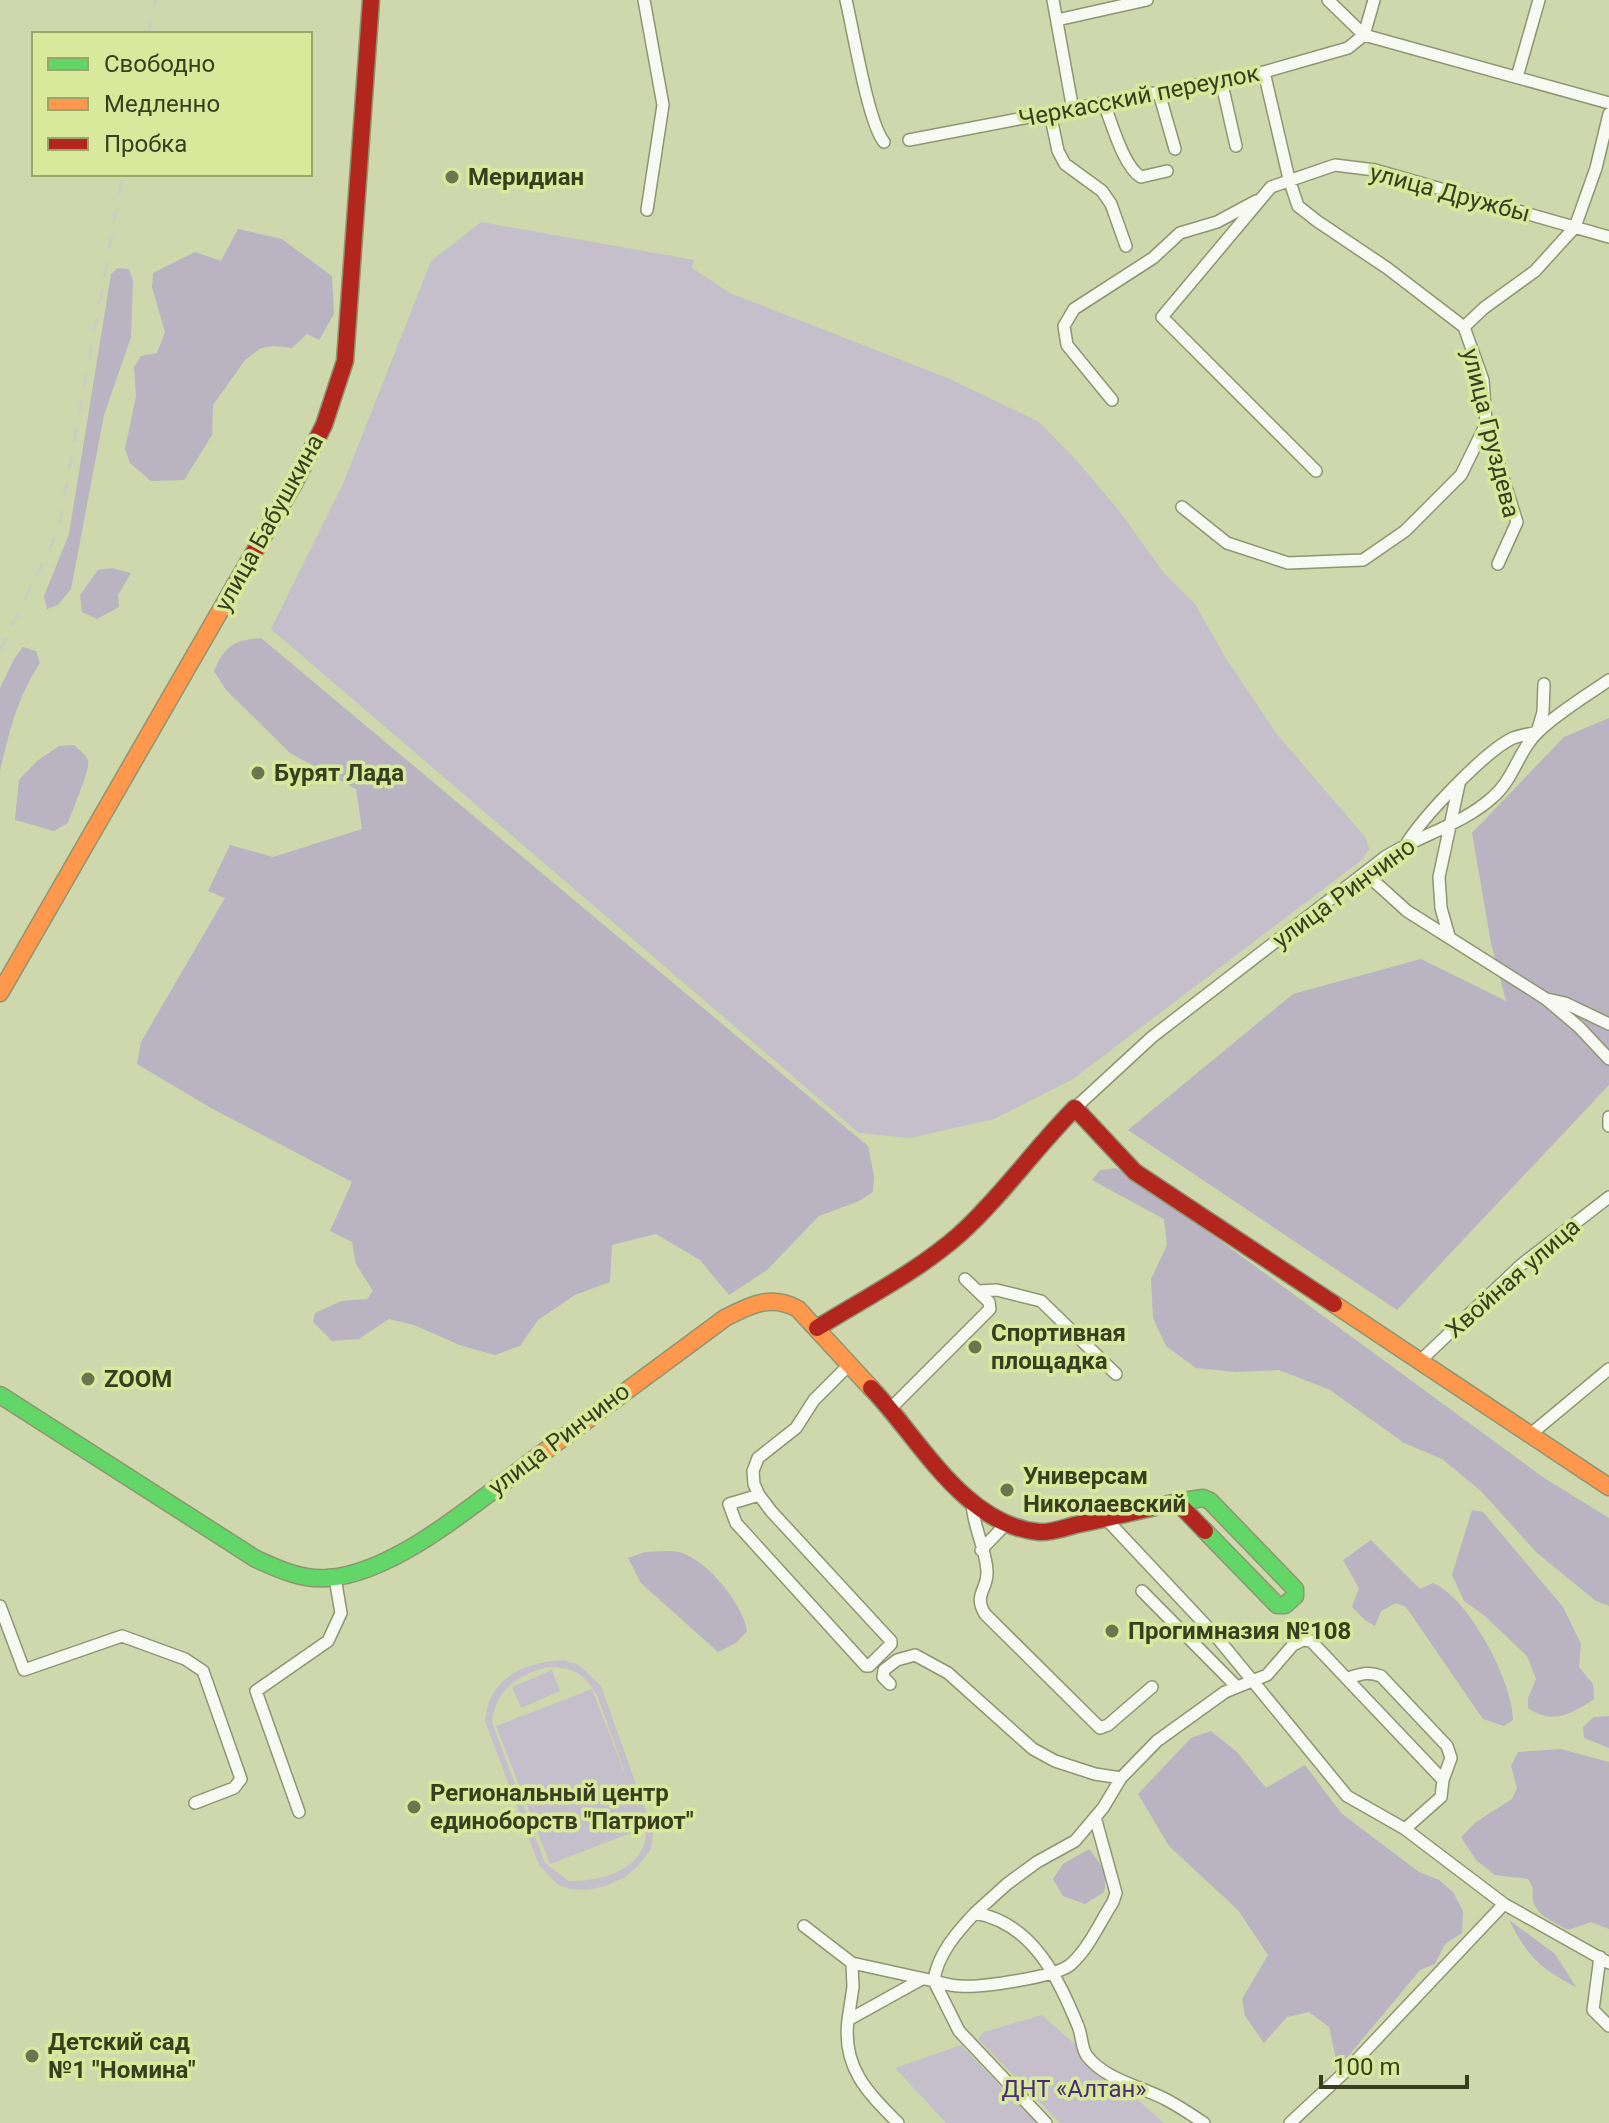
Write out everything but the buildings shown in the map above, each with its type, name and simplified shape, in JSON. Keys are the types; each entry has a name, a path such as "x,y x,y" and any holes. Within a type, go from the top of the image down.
{"street":[{"path":"644,0 663,105 647,210"},
{"path":"846,0 869,103 878,136 884,142"},
{"path":"1053,0 1073,110"},
{"path":"1057,20 1147,0"},
{"path":"1328,0 1364,35 1609,103"},
{"path":"1364,35 1374,0"},
{"path":"1517,77 1539,0"},
{"name":"улица Бабушкина","path":"0,993 296,480 324,425 345,361 373,2"},
{"name":"Черкасский переулок","path":"909,140 1264,72 1348,48 1364,35"},
{"path":"1264,72 1298,206 1464,327"},
{"path":"1221,80 1236,146"},
{"path":"1159,93 1175,149"},
{"path":"1104,104 1135,173 1141,177 1167,171"},
{"path":"1050,113 1058,151 1065,164 1102,191 1111,204 1126,246"},
{"name":"улица Груздева","path":"1498,564 1517,522 1486,424 1483,380 1464,327 1484,308 1535,271 1575,227 1596,168 1609,114"},
{"name":"улица Дружбы","path":"1260,199 1271,187 1335,165 1375,170 1609,237"},
{"path":"1112,400 1067,345 1064,326 1074,309 1153,258 1180,233 1217,222 1260,199"},
{"path":"1260,199 1162,317 1316,471"},
{"path":"1182,507 1227,543 1288,563 1363,560 1405,531 1461,475 1486,424"},
{"name":"улица Ринчино","path":"0,1395 256,1559 287,1574 313,1579 335,1578 362,1571 392,1557 539,1457 725,1318 753,1303 782,1302 794,1306 817,1328 937,1254 1004,1188 1047,1135 1152,1037 1407,843 1451,824 1493,797 1514,773 1537,732 1609,680"},
{"path":"1407,843 1426,817 1459,784 1512,739 1537,732 1543,712 1544,684"},
{"path":"1449,936 1441,908 1439,877 1459,784"},
{"path":"1365,873 1407,911 1546,999 1579,1027 1609,1059"},
{"path":"1546,999 1565,1003 1609,1024"},
{"path":"1075,1108 1135,1172 1609,1487"},
{"path":"1609,1117 1609,1126"},
{"name":"Хвойная улица","path":"1420,1361 1521,1265 1609,1197"},
{"path":"890,1409 990,1309 989,1302 965,1279"},
{"path":"978,1291 997,1290 1041,1301 1116,1374"},
{"path":"817,1328 890,1409 918,1447 972,1501 1007,1523 1022,1530 1042,1533 1177,1502 1203,1498 1210,1501 1295,1589 1295,1596 1285,1605 1277,1605 1177,1502"},
{"path":"759,1495 729,1504 736,1523 869,1666 891,1641 759,1495 753,1471 758,1458 796,1428 814,1400 849,1365"},
{"path":"1532,1433 1609,1369"},
{"path":"972,1501 987,1571 980,1596 980,1605 985,1614 1100,1728 1108,1725 1152,1687"},
{"path":"1107,1520 1215,1635 1347,1796 1405,1829 1504,1904 1605,1960 1593,2010 1609,2026"},
{"path":"981,1550 1007,1523"},
{"path":"299,1812 256,1691 328,1641 341,1613 335,1578"},
{"path":"1142,1591 1236,1686"},
{"path":"0,1606 24,1670 122,1636 185,1659 203,1671 241,1779 234,1788 195,1803"},
{"path":"1046,2123 959,2031 934,1981 939,1961 975,1913 1007,1884 1037,1862 1075,1841 1121,1778 1157,1741 1225,1692 1267,1675 1293,1645 1307,1640 1348,1678 1443,1780"},
{"path":"890,1684 883,1677 884,1670 897,1660 915,1655 948,1673 1033,1749 1055,1761 1095,1774 1121,1778"},
{"path":"1348,1678 1372,1673 1381,1676 1450,1752 1441,1797 1405,1829"},
{"path":"804,1926 852,1963 958,1986 978,1986 1053,1974 1068,1967 1080,1955 1116,1893 1095,1817"},
{"path":"1290,2123 1348,2069 1504,1904"},
{"path":"975,1913 995,1916 1021,1934 1045,1957 1080,2030 1085,2054 1103,2070 1131,2086 1165,2099 1204,2123"},
{"path":"852,1963 853,1987 846,2044 859,2079 898,2123"},
{"path":"848,2020 922,1979"}],"green space":[{"path":"481,222 694,260 692,268 730,293 950,379 1039,422 1079,463 1120,512 1164,573 1195,604 1227,660 1276,733 1366,838 1369,849 1363,859 1073,1079 994,1119 910,1138 859,1133 271,629 343,484 431,261"},
{"path":"563,1660 579,1665 601,1686 653,1832 651,1849 639,1865 625,1877 606,1886 587,1890 558,1885 539,1865 485,1721 493,1693 501,1683 522,1669","holes":["556,1667 582,1676 597,1695 630,1787 592,1689 496,1726 550,1864 646,1827 645,1841 632,1863 609,1875 582,1881 569,1881 545,1863 492,1723 498,1701 510,1686 527,1674"]},
{"path":"552,1670 560,1691 521,1708 512,1687"},
{"name":"ДНТ «Алтан»","path":"1042,2015 1164,2123 1060,2123 978,2039 984,2032"},
{"name":"ДНТ «Алтан»","path":"961,2045 1037,2123 946,2123 895,2068"}],"shaded area":[{"path":"238,229 282,239 332,276 334,314 319,340 307,334 292,348 261,348 245,360 213,405 212,435 184,480 151,481 130,463 125,449 136,396 134,367 141,356 157,353 165,332 152,287 153,273 195,252 221,261"},
{"path":"118,268 129,269 133,280 131,337 104,415 71,589 58,605 47,609 44,596 69,534 111,274"},
{"path":"112,568 131,573 118,595 119,607 97,619 82,612 80,595 98,570"},
{"path":"261,638 868,1146 874,1176 873,1192 859,1201 819,1216 767,1270 729,1295 700,1260 656,1234 612,1245 610,1282 575,1295 538,1320 520,1346 495,1355 389,1319 359,1339 332,1341 313,1322 315,1313 341,1301 367,1299 373,1291 356,1264 352,1242 330,1231 352,1182 211,1108 137,1064 141,1042 225,898 208,891 230,845 273,857 362,829 356,789 290,753 226,690 214,671 231,646 243,640"},
{"path":"23,647 36,651 40,663 20,701 0,771 0,688"},
{"path":"1609,718 1609,1085 1397,1310 1128,1130 1293,994 1421,959 1506,1001 1491,943 1472,833 1564,737"},
{"path":"74,745 87,758 88,765 68,823 54,831 15,820 19,780 37,761 59,746"},
{"path":"1116,1168 1143,1184 1544,1478 1609,1518 1609,1606 1596,1601 1537,1553 1481,1491 1442,1459 1404,1443 1330,1390 1279,1370 1236,1372 1196,1368 1166,1346 1153,1318 1151,1279 1167,1245 1164,1219 1092,1180 1100,1170"},
{"path":"1472,1510 1483,1512 1563,1607 1581,1644 1579,1667 1593,1684 1594,1699 1578,1709 1554,1717 1528,1708 1528,1698 1536,1679 1527,1656 1485,1616 1464,1601 1452,1575"},
{"path":"1371,1540 1420,1589 1433,1583 1461,1605 1497,1664 1506,1685 1513,1720 1504,1726 1483,1719 1406,1607 1396,1603 1381,1611 1375,1626 1352,1607 1359,1588 1343,1560"},
{"path":"645,1552 678,1552 700,1563 731,1596 747,1631 736,1643 718,1652 641,1583 628,1558"},
{"path":"1609,1716 1609,1748 1584,1738 1583,1727 1594,1717"},
{"path":"1211,1731 1237,1752 1266,1788 1305,1765 1341,1813 1419,1872 1439,1880 1453,1892 1463,1911 1462,1933 1445,1944 1435,1964 1420,1970 1346,2059 1336,2059 1329,2027 1309,2012 1287,2017 1264,2043 1245,2016 1242,1999 1268,1955 1238,1910 1169,1846 1138,1794 1191,1738"},
{"path":"1561,1749 1609,1762 1609,1929 1591,1922 1568,1930 1548,1918 1534,1904 1533,1888 1528,1879 1495,1875 1476,1860 1461,1837 1476,1822 1512,1799 1517,1788 1511,1766 1518,1752"},
{"path":"1089,1849 1102,1869 1105,1885 1104,1892 1085,1904 1063,1896 1053,1879 1063,1864"},
{"path":"1509,1920 1555,1954 1576,1987 1536,1960"}],"railway":[{"path":"149,32 155,0"},
{"path":"0,651 58,531 123,176"}],"traffic: fast":[{"path":"0,1395 256,1559 299,1576 327,1578 380,1564 462,1514 533,1460"},
{"path":"1177,1502 1203,1498 1210,1501 1295,1589 1295,1596 1285,1605 1277,1605 1205,1531"}],"traffic: slow":[{"path":"0,993 235,585"},
{"path":"533,1460 725,1318 761,1303 779,1302 798,1309 871,1388"},
{"path":"1334,1304 1609,1487"}],"traffic: jam":[{"path":"235,585 324,425 345,361 371,0"},
{"path":"817,1328 909,1273 960,1234 1075,1108 1135,1172 1334,1304"},
{"path":"871,1388 965,1496 987,1513 1012,1526 1048,1532 1177,1502 1205,1531"}],"place":[{"name":"Меридиан","path":"452,177"},
{"name":"Бурят Лада","path":"258,773"},
{"name":"Спортивная площадка","path":"975,1347"},
{"name":"ZOOM","path":"88,1379"},
{"name":"Универсам Николаевский","path":"1007,1490"},
{"name":"Прогимназия №108","path":"1112,1631"},
{"name":"Региональный центр единоборств \"Патриот\"","path":"414,1807"},
{"name":"Детский сад №1 \"Номина\"","path":"32,2056"}]}
